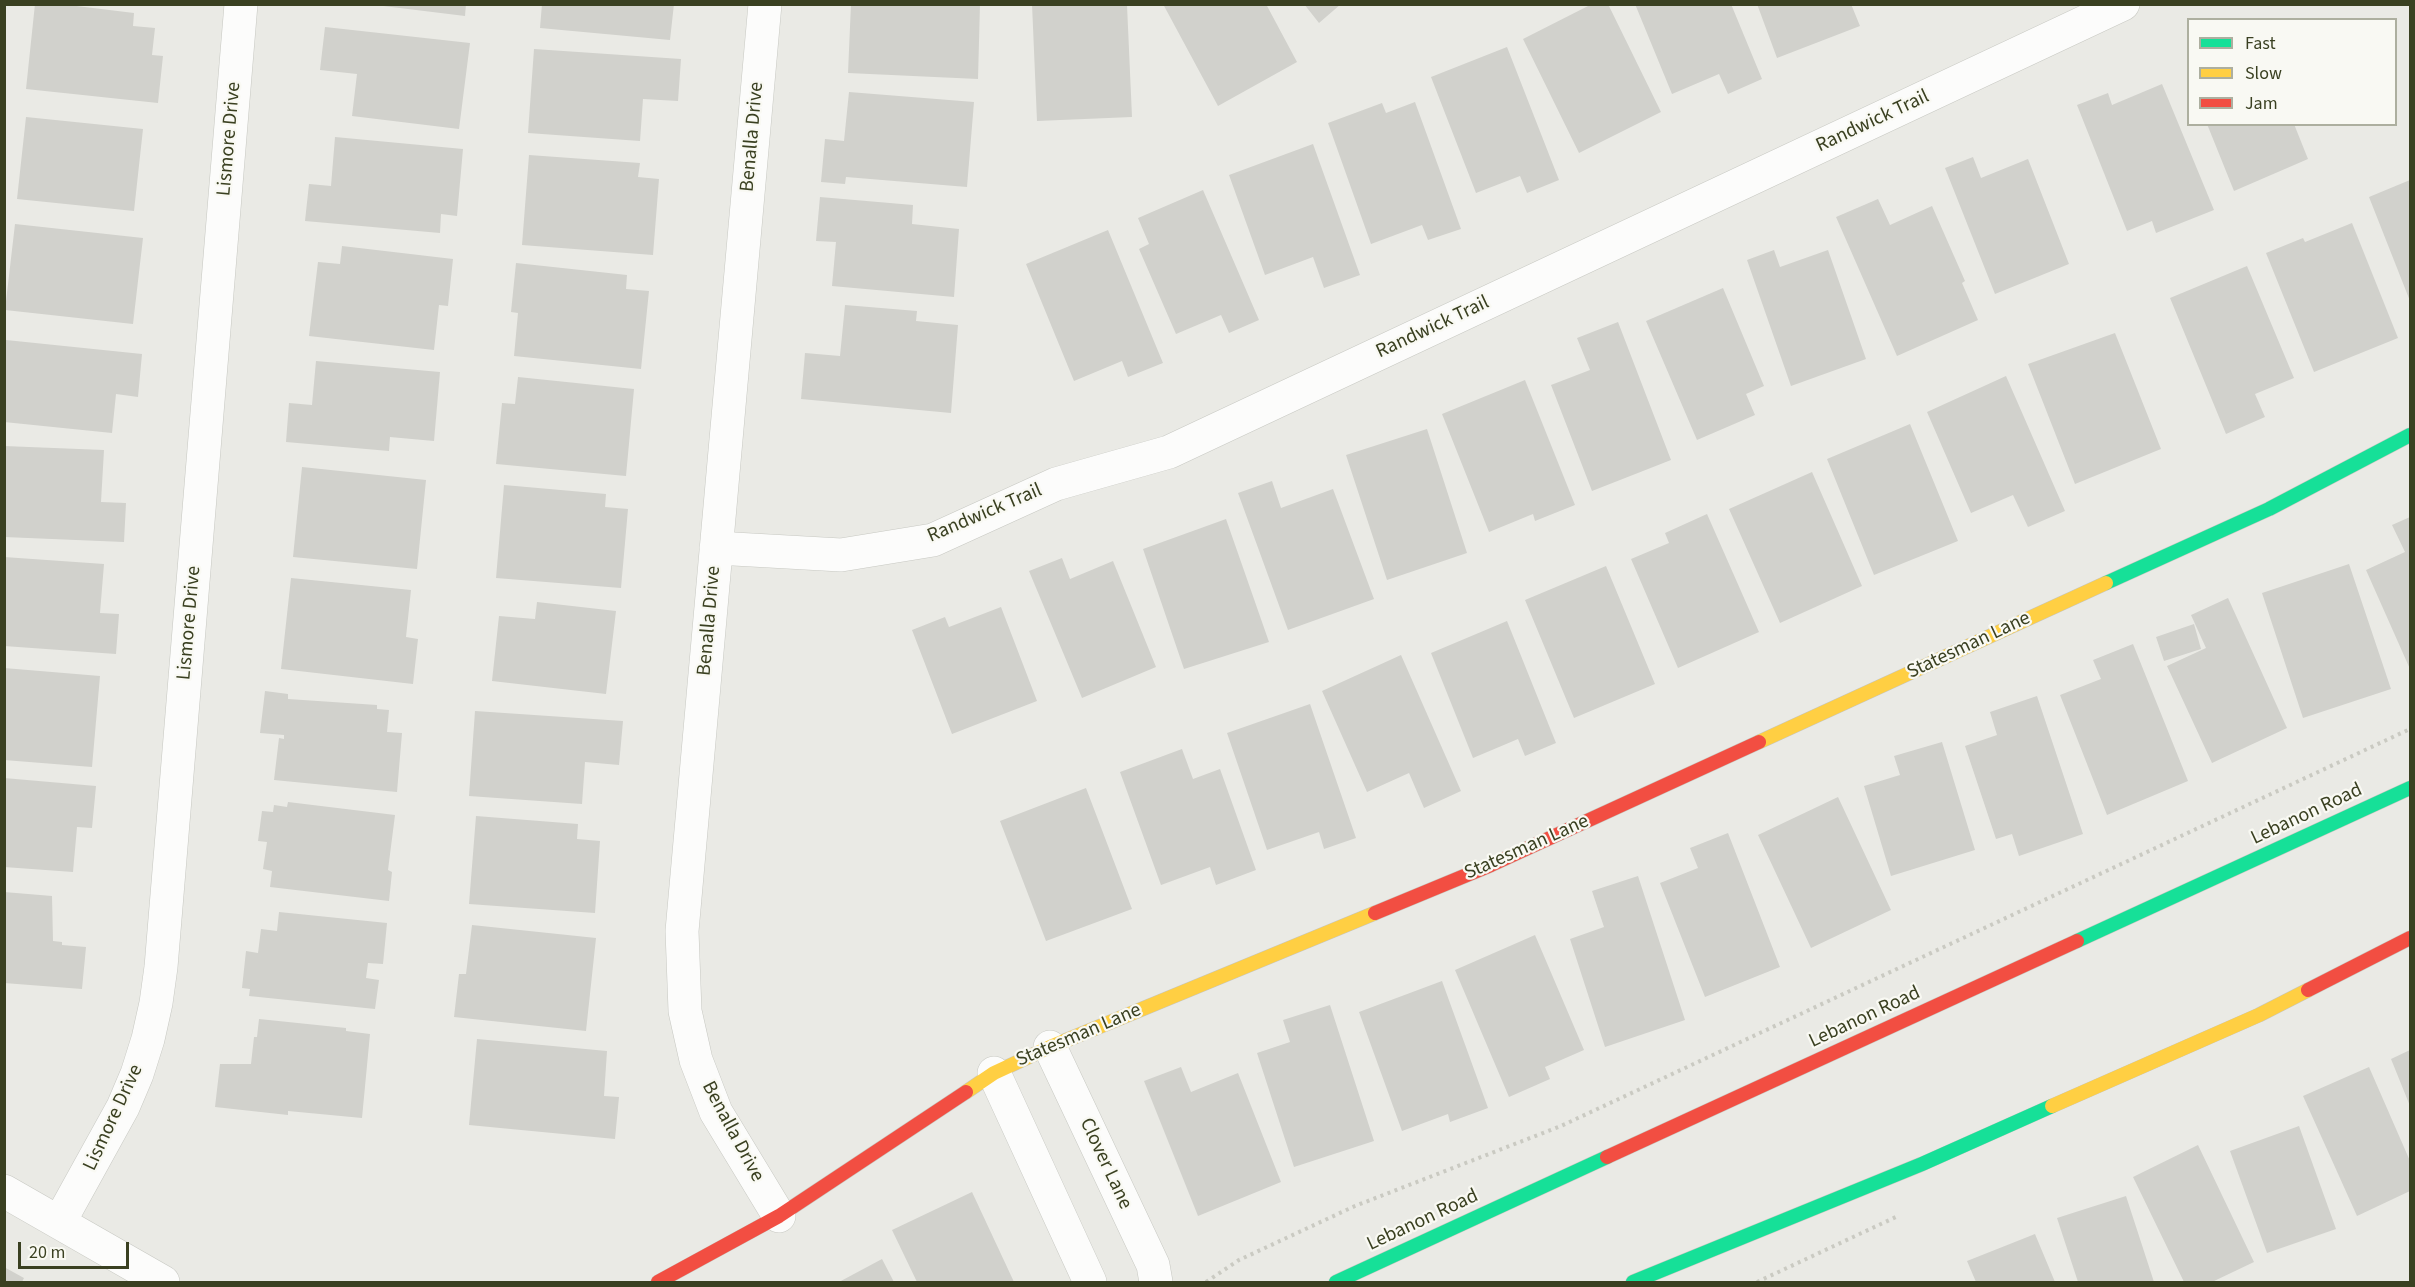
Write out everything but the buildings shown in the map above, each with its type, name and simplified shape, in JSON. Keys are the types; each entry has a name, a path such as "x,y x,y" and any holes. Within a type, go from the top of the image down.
{"main road":[{"name":"Statesman Lane","path":"657,1282 779,1216 994,1073 1050,1047 1491,865 2269,508 2410,435"},
{"name":"Lebanon Road","path":"1336,1282 2410,788"},
{"path":"1633,1282 1922,1164 2249,1019 2410,938"}],"street":[{"name":"Lismore Drive","path":"60,1221 123,1107 146,1047 156,1003 161,967 242,4"},
{"name":"Benalla Drive","path":"765,4 682,931 685,1011 696,1060 717,1112 779,1216"},
{"name":"Randwick Trail","path":"716,548 841,555 933,540 1056,484 1169,452 2123,4"},
{"name":"Clover Lane","path":"1050,1047 1153,1265 1156,1282"},
{"path":"994,1073 1090,1282"},
{"path":"4,1191 163,1282"}],"path":[{"path":"1206,1282 1239,1260 1355,1206 1562,1126 2410,729"}],"traffic: fast":[{"path":"2106,583 2269,509 2410,435"},
{"path":"2077,941 2410,788"},
{"path":"1633,1282 1922,1164 2052,1106"},
{"path":"1336,1282 1607,1157"}],"traffic: slow":[{"path":"1759,742 2106,583"},
{"path":"966,1092 994,1073 1050,1047 1375,913"},
{"path":"2052,1106 2259,1015 2308,990"}],"traffic: jam":[{"path":"1375,913 1491,865 1759,742"},
{"path":"2308,990 2410,938"},
{"path":"1607,1157 2077,941"},
{"path":"658,1282 779,1216 966,1092"}]}
